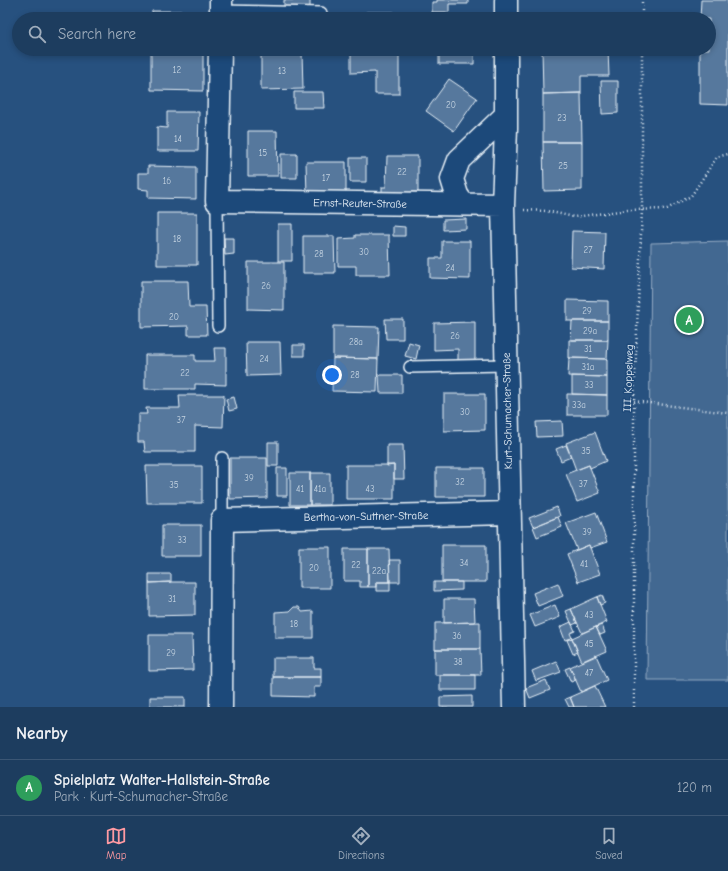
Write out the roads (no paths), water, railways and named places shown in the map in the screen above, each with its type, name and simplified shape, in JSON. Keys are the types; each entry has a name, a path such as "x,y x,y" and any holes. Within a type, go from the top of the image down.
{"street":[{"path":"506,0 506,12"},
{"path":"217,201 220,56"},
{"name":"Kurt-Schumacher-Straße","path":"506,56 503,208 514,707"},
{"path":"463,204 457,195 452,179 459,160 506,114"},
{"name":"Ernst-Reuter-Straße","path":"217,201 463,204 503,208"},
{"name":"Bertha-von-Suttner-Straße","path":"222,520 509,513"},
{"path":"221,707 222,520"}],"lane":[{"path":"221,10 288,12"},
{"path":"217,201 218,326"},
{"path":"410,367 506,366"},
{"path":"222,458 222,520"}],"place":[{"name":"Spielplatz Walter-Hallstein-Straße","path":"689,320"}]}
